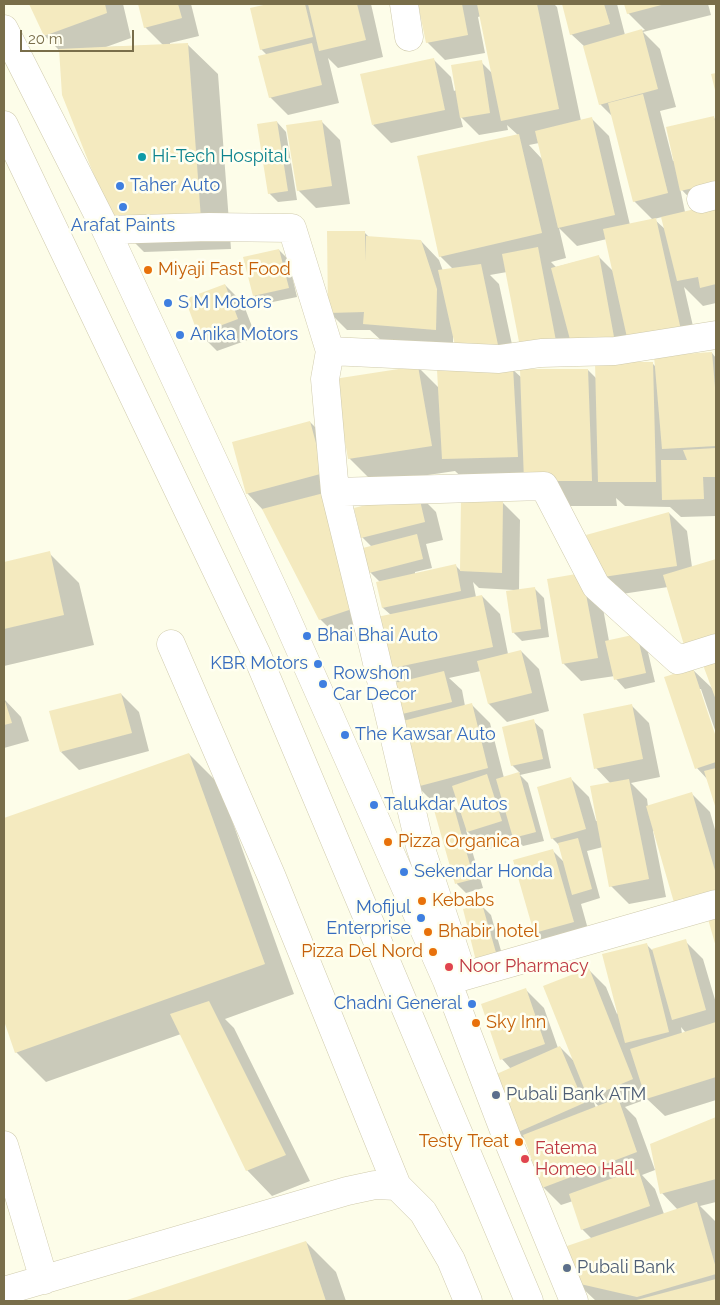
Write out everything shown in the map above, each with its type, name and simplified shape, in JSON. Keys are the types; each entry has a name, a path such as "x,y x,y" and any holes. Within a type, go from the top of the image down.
{"street":[{"path":"404,4 410,37"},
{"path":"4,29 106,230 455,979"},
{"path":"4,125 256,652 529,1301"},
{"path":"106,230 209,226 292,228 330,351 325,379 335,492 377,659 420,846 455,979 507,1138 574,1301"},
{"path":"330,351 499,359 541,352 615,351 716,336"},
{"path":"335,492 544,486 596,586 678,660 716,648"},
{"path":"171,644 271,876 397,1186 424,1212 451,1260 468,1301"},
{"path":"455,979 716,904"},
{"path":"4,1145 44,1280"},
{"path":"4,1291 347,1190 375,1185 397,1186"}],"building":[{"path":"29,4 105,4 107,13 44,36"},
{"path":"138,4 178,4 182,18 144,28"},
{"path":"268,4 305,4 313,37 260,50 250,8"},
{"path":"308,4 357,4 366,40 319,51"},
{"path":"418,4 462,4 468,35 426,43"},
{"path":"477,4 537,4 559,109 501,121"},
{"path":"562,4 604,4 610,24 570,35"},
{"path":"624,4 665,4 627,14"},
{"path":"642,29 658,89 599,105 583,46"},
{"name":"Hi-Tech Hospital","path":"188,43 201,219 113,223 62,95 59,49"},
{"path":"312,43 322,85 269,98 258,56"},
{"path":"434,58 445,110 372,125 360,74"},
{"path":"482,60 490,113 460,118 451,65"},
{"path":"716,73 716,94 711,74"},
{"path":"643,94 668,193 633,202 608,103"},
{"path":"714,116 716,126 716,183 680,191 666,127"},
{"path":"592,117 615,215 558,228 535,131"},
{"path":"322,120 332,186 297,191 286,125"},
{"path":"277,121 288,191 268,194 257,124"},
{"path":"519,134 542,233 439,257 417,156"},
{"path":"716,204 716,284 700,288 698,277 677,281 661,217"},
{"path":"656,218 681,330 628,342 603,229"},
{"path":"327,231 365,231 365,262 366,236 421,240 437,289 436,330 363,324 364,312 328,313"},
{"path":"538,247 556,341 520,347 502,254"},
{"path":"279,249 289,288 253,296 243,257"},
{"path":"599,255 614,337 572,347 551,268"},
{"path":"481,264 498,345 456,350 438,270"},
{"path":"225,284 238,319 198,334 185,299"},
{"path":"712,352 716,399 716,446 662,449 654,356"},
{"path":"595,362 653,362 656,482 598,482"},
{"path":"418,366 432,446 348,459 334,379"},
{"path":"513,367 518,457 442,459 437,370"},
{"path":"520,369 588,369 592,481 524,481"},
{"path":"310,421 324,473 246,494 232,442"},
{"path":"716,448 716,477 703,477 704,499 662,500 661,460 687,460 683,450"},
{"path":"418,492 425,522 361,538 354,508"},
{"path":"324,493 358,607 319,620 262,509"},
{"path":"461,499 503,501 502,573 460,571"},
{"path":"669,512 677,566 603,577 586,535"},
{"path":"417,534 423,559 369,573 363,548"},
{"path":"50,551 64,615 4,629 4,562"},
{"path":"716,559 716,635 684,645 663,575"},
{"path":"456,564 461,591 382,608 376,582"},
{"path":"582,573 598,658 562,664 547,579"},
{"path":"535,587 541,629 512,633 506,591"},
{"path":"482,595 493,647 383,670 372,618"},
{"path":"637,634 646,673 614,680 605,641"},
{"path":"521,650 532,693 488,704 477,661"},
{"path":"716,660 716,700 703,665"},
{"path":"693,668 716,737 716,762 695,769 664,677"},
{"path":"444,671 452,702 398,715 391,684"},
{"path":"121,693 132,733 60,752 49,711"},
{"path":"4,698 12,723 4,725"},
{"path":"472,703 488,768 416,787 399,722"},
{"path":"632,704 643,759 594,769 583,714"},
{"path":"534,719 543,759 511,766 502,727"},
{"path":"189,753 265,964 15,1053 4,1021 4,818"},
{"path":"716,768 716,809 704,771"},
{"path":"519,772 536,832 513,838 496,779"},
{"path":"487,774 502,821 467,832 452,786"},
{"path":"571,777 586,829 551,839 537,787"},
{"path":"629,779 649,879 609,887 590,786"},
{"path":"692,792 716,874 716,894 675,906 646,806"},
{"path":"453,804 474,879 455,884 434,810"},
{"path":"578,838 592,889 572,895 558,843"},
{"path":"553,849 574,922 534,933 513,860"},
{"path":"482,904 497,956 476,961 463,909"},
{"path":"716,917 716,947 708,919"},
{"path":"686,939 706,1010 672,1020 652,949"},
{"path":"647,943 669,1032 625,1043 602,954"},
{"path":"589,968 633,1079 588,1098 543,986"},
{"path":"526,988 545,1044 500,1060 481,1004"},
{"path":"209,1001 286,1155 246,1171 170,1014"},
{"path":"716,1022 716,1077 646,1099 630,1049"},
{"path":"560,1046 584,1103 516,1133 492,1076"},
{"path":"618,1098 637,1152 542,1188 523,1135"},
{"path":"716,1117 716,1179 660,1194 650,1144"},
{"path":"638,1169 650,1206 581,1230 569,1194"},
{"path":"697,1202 716,1268 716,1274 637,1297 576,1283 567,1246"},
{"path":"306,1241 326,1301 124,1301"},
{"path":"716,1279 716,1301 633,1301"}],"place":[{"name":"Hi-Tech Hospital","path":"142,157"},
{"name":"Taher Auto","path":"120,186"},
{"name":"Arafat Paints","path":"123,207"},
{"name":"Miyaji Fast Food","path":"148,270"},
{"name":"S M Motors","path":"168,303"},
{"name":"Anika Motors","path":"180,335"},
{"name":"Bhai Bhai Auto","path":"307,636"},
{"name":"KBR Motors","path":"318,664"},
{"name":"Rowshon Car Decor","path":"323,684"},
{"name":"The Kawsar Auto","path":"345,735"},
{"name":"Talukdar Autos","path":"374,805"},
{"name":"Pizza Organica","path":"388,842"},
{"name":"Sekendar Honda","path":"404,872"},
{"name":"Kebabs","path":"422,901"},
{"name":"Mofijul Enterprise","path":"421,918"},
{"name":"Bhabir hotel","path":"428,932"},
{"name":"Pizza Del Nord","path":"433,952"},
{"name":"Noor Pharmacy","path":"449,967"},
{"name":"Chadni General","path":"472,1004"},
{"name":"Sky Inn","path":"476,1023"},
{"name":"Pubali Bank ATM","path":"496,1095"},
{"name":"Testy Treat","path":"519,1142"},
{"name":"Fatema Homeo Hall","path":"525,1159"},
{"name":"Pubali Bank","path":"567,1268"}]}
